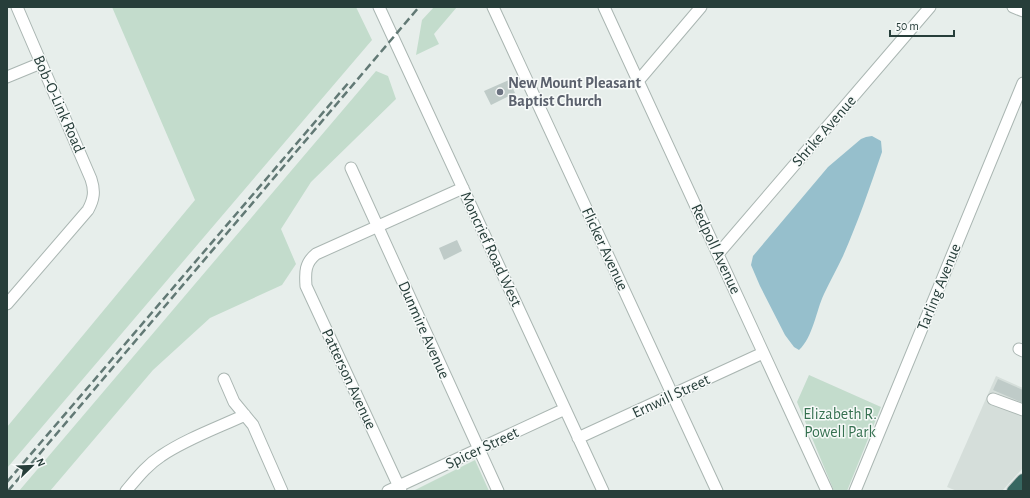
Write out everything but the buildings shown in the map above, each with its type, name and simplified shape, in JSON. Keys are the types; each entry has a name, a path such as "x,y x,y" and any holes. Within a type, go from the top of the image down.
{"highway":[{"path":"1013,491 1023,480"}],"street":[{"name":"Bob-O-Link Road","path":"7,304 88,210 92,203 94,194 92,179 17,7"},
{"name":"Moncrief Road West","path":"379,7 603,491"},
{"name":"Flicker Avenue","path":"493,7 717,491"},
{"name":"Redpoll Avenue","path":"604,7 639,80 827,491"},
{"path":"639,80 701,7"},
{"name":"Shrike Avenue","path":"718,254 930,7"},
{"path":"1013,7 1023,11"},
{"path":"7,77 41,63"},
{"name":"Tarling Avenue","path":"855,491 1023,83"},
{"name":"Dunmire Avenue","path":"351,168 498,491"},
{"path":"377,226 463,188"},
{"name":"Patterson Avenue","path":"377,226 316,254 310,259 306,266 306,286 400,489"},
{"name":"Ernwill Street","path":"578,438 763,353"},
{"path":"224,379 234,402 253,426 282,491"},
{"path":"993,399 1023,410"},
{"name":"Spicer Street","path":"388,491 400,489 479,449 565,409"},
{"path":"126,491 148,466 160,456 245,415"}],"shaded area":[{"path":"996,376 1023,388 1023,468 1002,491 957,491 947,487"}],"green space":[{"path":"112,7 356,7 372,40 7,468 7,427 195,200"},
{"path":"434,7 457,7 434,34 439,44 416,55 422,20"},
{"path":"376,71 388,76 396,99 311,182 281,229 296,264 282,285 210,318 153,370 50,491 19,491"},
{"name":"Elizabeth R. Powell Park","path":"809,375 881,407 847,491 834,491 797,402"},
{"path":"475,460 489,491 413,491"}],"water":[{"path":"872,136 881,141 882,152 864,204 841,261 821,301 808,338 799,350 794,347 785,335 760,286 751,265 753,256 828,167 861,139"}],"railway":[{"path":"8,491 419,7"},
{"path":"7,482 350,81"}],"place":[{"name":"New Mount Pleasant Baptist Church","path":"500,92"}]}
